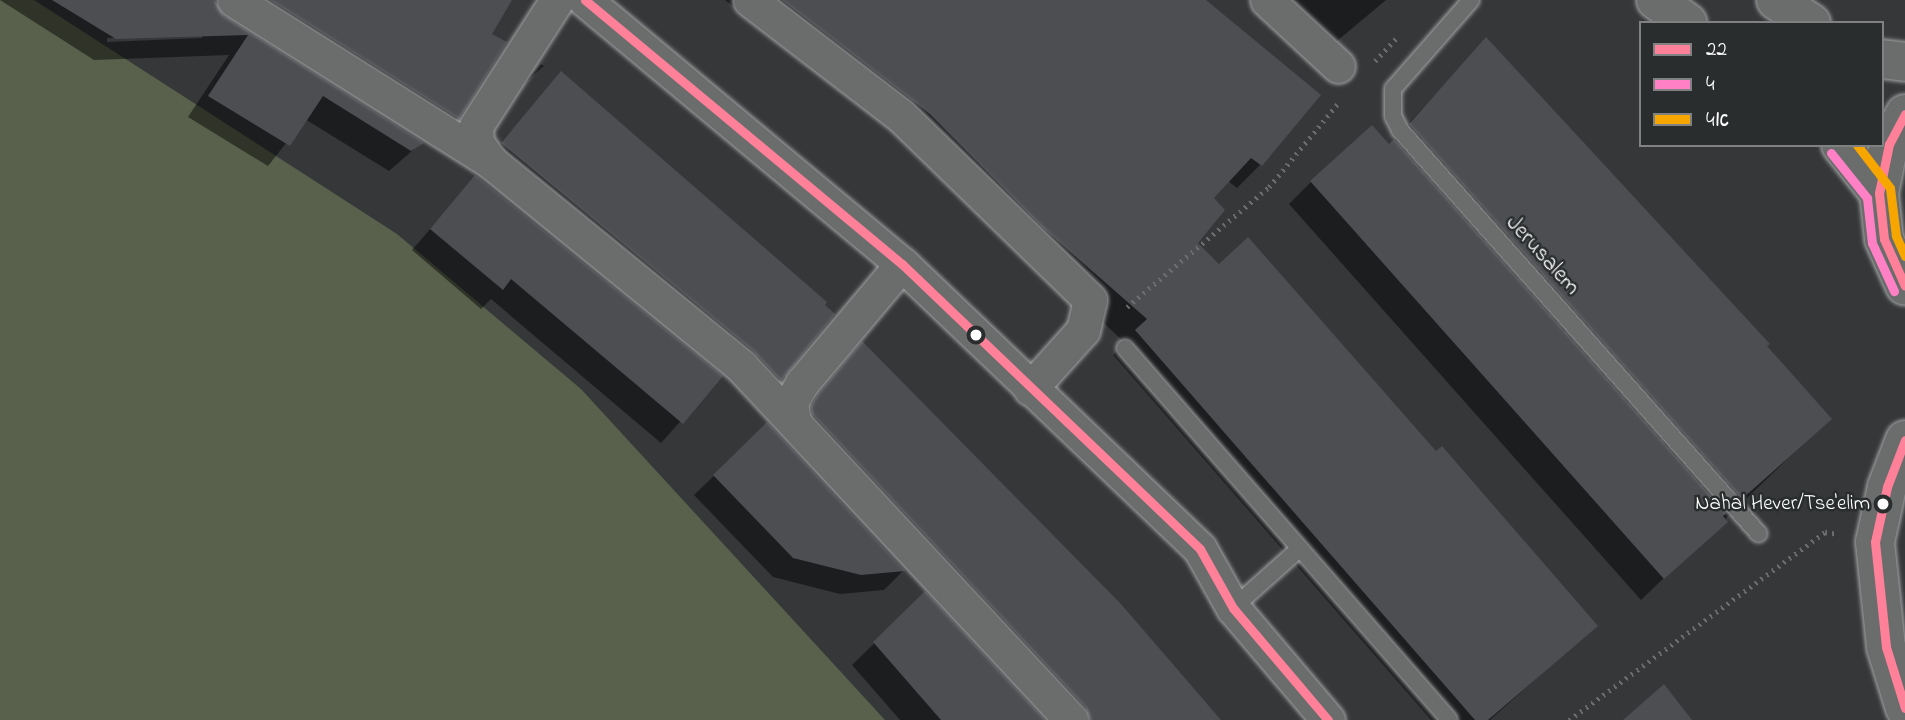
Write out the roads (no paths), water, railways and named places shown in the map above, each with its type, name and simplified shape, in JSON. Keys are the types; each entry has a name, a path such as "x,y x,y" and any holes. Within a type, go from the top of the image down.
{"main road":[{"path":"1656,0 1685,21"},
{"path":"1776,0 1808,21"},
{"path":"1884,59 1905,62"},
{"path":"1905,114 1889,144 1879,193 1884,239 1905,286"},
{"path":"1843,147 1879,193"},
{"path":"1903,696 1886,647 1875,542 1887,487 1905,440"}],"street":[{"path":"234,0 491,162 741,366 1070,720"},
{"path":"491,162 477,144 476,126 557,0"},
{"path":"584,0 902,264 1200,549 1233,608 1328,720"},
{"path":"750,0 900,115 1090,300 1083,330 1030,389"},
{"path":"1267,0 1350,76"},
{"path":"794,421 791,402 802,383 902,264"}],"lane":[{"name":"Jerusalem","path":"1471,0 1392,89 1393,116 1400,130 1759,534"},
{"path":"1125,348 1449,720"},
{"path":"1233,608 1299,549"}],"place":[{"name":"Nahal Hever/Tse'elim","path":"1883,504"}]}
